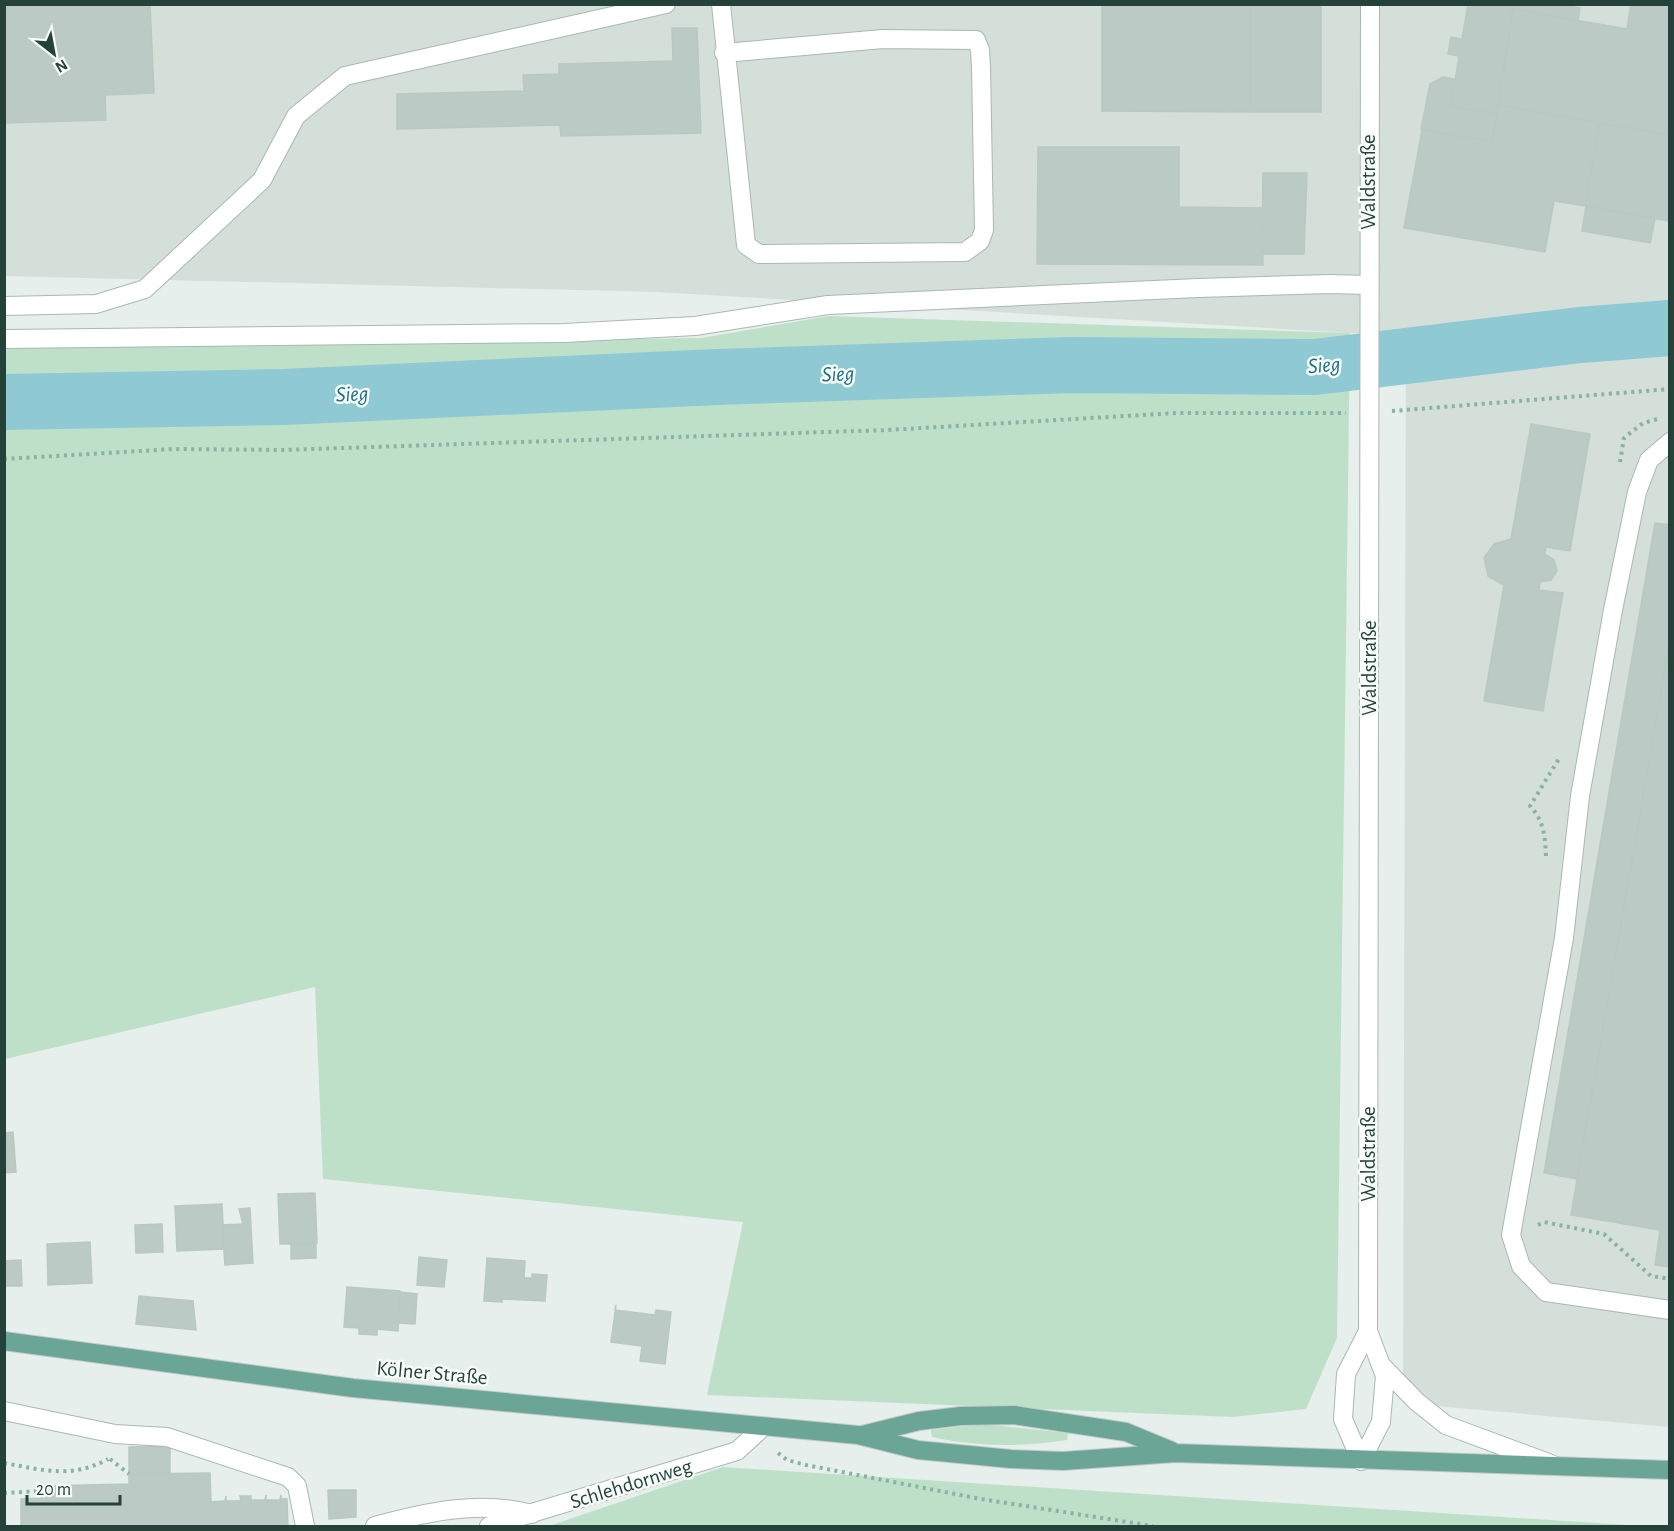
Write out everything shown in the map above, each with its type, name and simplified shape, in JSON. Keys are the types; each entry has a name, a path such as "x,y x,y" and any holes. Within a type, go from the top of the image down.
{"main road":[{"name":"Kölner Straße","path":"4,1341 353,1388 858,1436"},
{"path":"858,1436 919,1421 961,1416 1014,1415 1126,1432 1176,1453"},
{"path":"858,1436 918,1450 1011,1459 1063,1461 1176,1453 1670,1470"}],"street":[{"path":"4,306 96,304 145,289 262,180 296,116 345,76 666,4"},
{"path":"721,4 724,53 746,245 759,254 965,252 980,241 984,230 981,79 980,50 976,40 883,39 724,53"},
{"name":"Waldstraße","path":"1361,1461 1381,1422 1385,1376 1368,1331 1370,4"},
{"path":"4,339 564,333 695,326 828,305 1198,288 1368,285"},
{"path":"1670,442 1649,460 1637,492 1613,610 1580,796 1564,938 1511,1235 1521,1266 1546,1292 1670,1310"},
{"name":"Waldstraße","path":"1361,1461 1343,1419 1347,1374 1368,1331"},
{"name":"Waldstraße","path":"1381,1364 1417,1402 1446,1425 1558,1467"},
{"path":"4,1411 116,1434 167,1437 288,1477 297,1486 305,1527"},
{"name":"Schlehdornweg","path":"489,1527 737,1451 763,1427"},
{"path":"375,1527 409,1518 484,1506 532,1514"}],"path":[{"path":"4,459 174,449 282,450 888,430 1176,413 1368,413 1670,389"},
{"path":"763,1427 772,1449 787,1460 806,1465 1153,1527"},
{"path":"4,1464 52,1472 88,1470 109,1458"},
{"path":"4,1493 40,1491"}],"shaded area":[{"path":"5,5 1669,5 1669,1427 1403,1403 1406,341 1368,334 656,292 5,276"}],"green space":[{"path":"829,316 1350,333 1337,1338 1306,1409 1233,1417 707,1395 743,1222 323,1179 315,987 5,1059 4,348 701,338"},
{"path":"983,1424 1068,1433 1067,1440 999,1445 965,1443 932,1437 931,1430"},
{"path":"723,1467 1643,1526 549,1526"}],"building":[{"path":"4,4 150,4 154,93 105,95 106,120 4,123"},
{"path":"1102,4 1250,4 1250,112 1102,111"},
{"path":"1250,4 1321,4 1321,112 1250,112"},
{"path":"1468,4 1508,4 1507,8 1513,9 1497,114 1451,106 1459,56 1448,54 1451,37 1462,39"},
{"path":"1508,4 1559,4 1580,8 1578,21 1507,8"},
{"path":"1631,4 1670,4 1670,135 1497,105 1513,9 1627,29"},
{"path":"672,28 697,28 701,133 561,136 560,125 397,129 397,94 524,91 523,75 559,74 559,64 673,61"},
{"path":"1443,77 1455,79 1451,106 1497,114 1492,142 1421,129 1430,84"},
{"path":"1498,105 1599,123 1585,206 1554,201 1545,252 1404,228 1422,130 1492,142"},
{"path":"1599,123 1670,135 1670,221 1585,206"},
{"path":"1038,147 1179,147 1179,207 1262,208 1263,265 1037,264"},
{"path":"1263,173 1307,173 1304,254 1262,254"},
{"path":"1586,206 1655,219 1650,243 1582,231"},
{"path":"1531,424 1590,434 1570,551 1546,547 1545,554 1554,560 1557,571 1551,580 1540,582 1539,590 1563,593 1543,711 1484,701 1504,585 1488,576 1484,558 1494,544 1511,539"},
{"path":"1655,523 1670,525 1670,640 1577,1179 1544,1173"},
{"path":"1670,640 1670,1267 1655,1265 1660,1230 1571,1215"},
{"path":"13,1132 16,1172 4,1173 4,1133"},
{"path":"315,1193 317,1243 280,1244 278,1194"},
{"path":"222,1204 224,1249 177,1251 175,1206"},
{"path":"250,1208 253,1263 225,1265 222,1225 243,1224 239,1209"},
{"path":"162,1224 163,1252 136,1253 135,1225"},
{"path":"90,1242 92,1283 48,1285 47,1244"},
{"path":"316,1243 316,1258 291,1259 291,1244"},
{"path":"419,1257 447,1260 444,1287 417,1285"},
{"path":"487,1258 525,1261 524,1278 532,1278 532,1274 547,1275 545,1301 502,1299 502,1302 484,1301"},
{"path":"21,1260 22,1286 4,1286 4,1261"},
{"path":"347,1287 400,1291 398,1331 377,1329 377,1335 359,1334 359,1328 344,1327"},
{"path":"400,1292 417,1294 415,1324 398,1323"},
{"path":"139,1296 193,1301 196,1330 136,1324"},
{"path":"615,1310 655,1315 656,1310 671,1312 665,1364 640,1361 642,1346 611,1342"},
{"path":"170,1446 170,1473 129,1474 129,1447"},
{"path":"210,1473 211,1502 225,1501 226,1496 226,1501 241,1501 240,1496 251,1496 251,1500 265,1500 266,1495 266,1500 280,1500 281,1495 281,1499 287,1499 288,1526 21,1526 21,1499 42,1498 42,1490 45,1486 129,1484 129,1474"},
{"path":"328,1490 356,1490 356,1517 329,1519"}],"waterway":[{"name":"Sieg","path":"4,402 284,397 717,377 1071,365 1315,367 1580,335 1670,328"}]}
